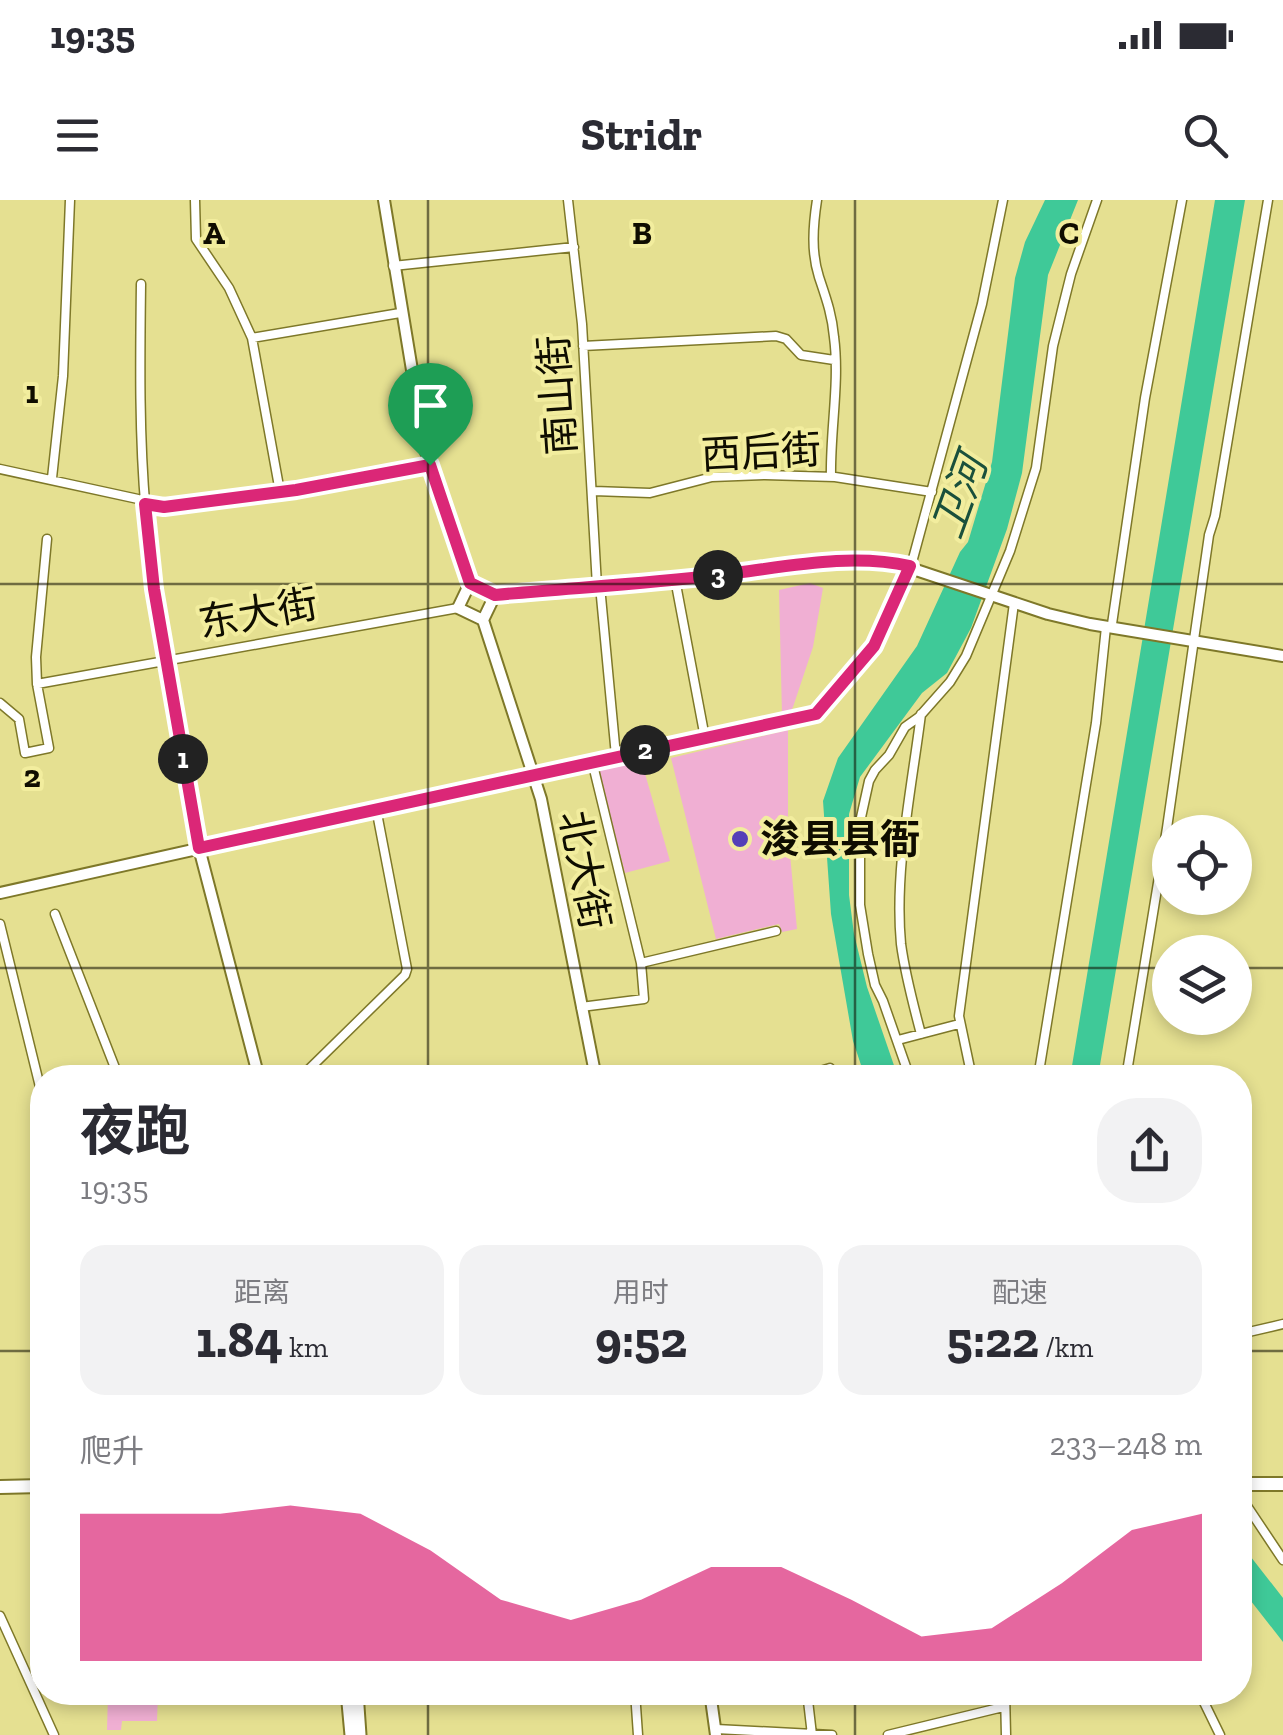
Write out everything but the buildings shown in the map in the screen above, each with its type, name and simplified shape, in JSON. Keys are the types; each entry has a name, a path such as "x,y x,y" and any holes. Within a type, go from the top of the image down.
{"main road":[{"path":"1252,1476 1283,1476"},
{"path":"1252,1486 1283,1484"},
{"path":"0,1486 30,1486"},
{"path":"0,1494 30,1494"},
{"path":"348,1705 351,1735"},
{"path":"358,1705 360,1735"}],"street":[{"path":"52,478 63,376 70,200"},
{"path":"195,200 196,239 229,288 252,338 280,492"},
{"path":"384,200 400,313 430,465 470,583 458,608 483,620 495,595"},
{"name":"南山街","path":"568,200 584,346 599,586 616,756"},
{"path":"817,200 813,237 818,276 829,301 834,360 831,477"},
{"path":"0,894 816,714 874,646 910,566 982,304 1003,200"},
{"path":"906,1065 874,985 860,905 860,822 869,781 905,726 950,682 966,656 990,596 1036,468 1054,346 1077,252 1097,200"},
{"path":"1040,1065 1113,627 1146,398 1182,200"},
{"path":"1128,1065 1167,828 1189,640 1268,200"},
{"path":"392,266 574,247"},
{"path":"141,284 145,504 154,589 199,848 256,1065"},
{"path":"252,338 400,313"},
{"path":"584,346 776,336 786,339 808,358 834,360"},
{"path":"0,469 164,507 280,492 430,465"},
{"name":"西后街","path":"594,491 650,493 712,477 831,477 932,492"},
{"path":"0,702 19,719 25,753 49,748 36,657 47,540"},
{"path":"470,583 495,595 675,579 808,561 895,563 990,596 1113,627 1283,656"},
{"path":"675,579 704,738"},
{"path":"969,1065 959,1024 1014,603"},
{"name":"东大街","path":"38,684 458,608"},
{"name":"北大街","path":"483,620 534,774 593,1065"},
{"path":"921,714 905,836 900,913 904,958 921,1034"},
{"path":"581,1007 644,999 641,963 592,762"},
{"path":"313,1065 407,969 376,808"},
{"path":"55,914 114,1065"},
{"path":"0,924 35,1065"},
{"path":"641,963 776,930"},
{"path":"898,1040 959,1024"},
{"path":"1252,1331 1283,1324"},
{"path":"1252,1514 1283,1560"},
{"path":"0,1616 30,1682"},
{"path":"40,1705 54,1735"},
{"path":"636,1705 638,1735"},
{"path":"712,1705 716,1732 832,1735"},
{"path":"809,1705 812,1734"},
{"path":"1004,1705 1006,1735"},
{"path":"1205,1705 1220,1735"},
{"path":"888,1735 1004,1708"},
{"path":"950,1721 952,1735"}],"shaded area":[{"path":"1045,200 1078,200 1048,275 1022,473 1007,529 971,628 947,673 922,693 860,777 849,814 849,895 854,934 894,1065 861,1065 853,1041 831,914 823,801 838,758 917,646 968,542 992,462 1015,278 1025,242"},
{"path":"1215,200 1245,200 1100,1065 1072,1065"},
{"path":"810,583 823,588 813,647 793,707 789,714 782,715 779,590"},
{"name":"浚县县衙","path":"788,730 788,833 797,929 782,932 779,924 716,939 671,758"},
{"path":"640,756 670,861 625,873 597,767"},
{"path":"1252,1558 1283,1598 1283,1642 1252,1602"},
{"path":"108,1705 158,1705 157,1721 122,1721 121,1730 107,1730"}],"place":[{"name":"浚县县衙","path":"740,839"}],"route":[{"path":"430,465 470,583 495,595 720,575 808,561 910,566 874,646 816,714 199,848 154,589 145,504 155,508 280,492 430,465"}],"water label":[{"name":"卫河","path":"959,496"}]}
